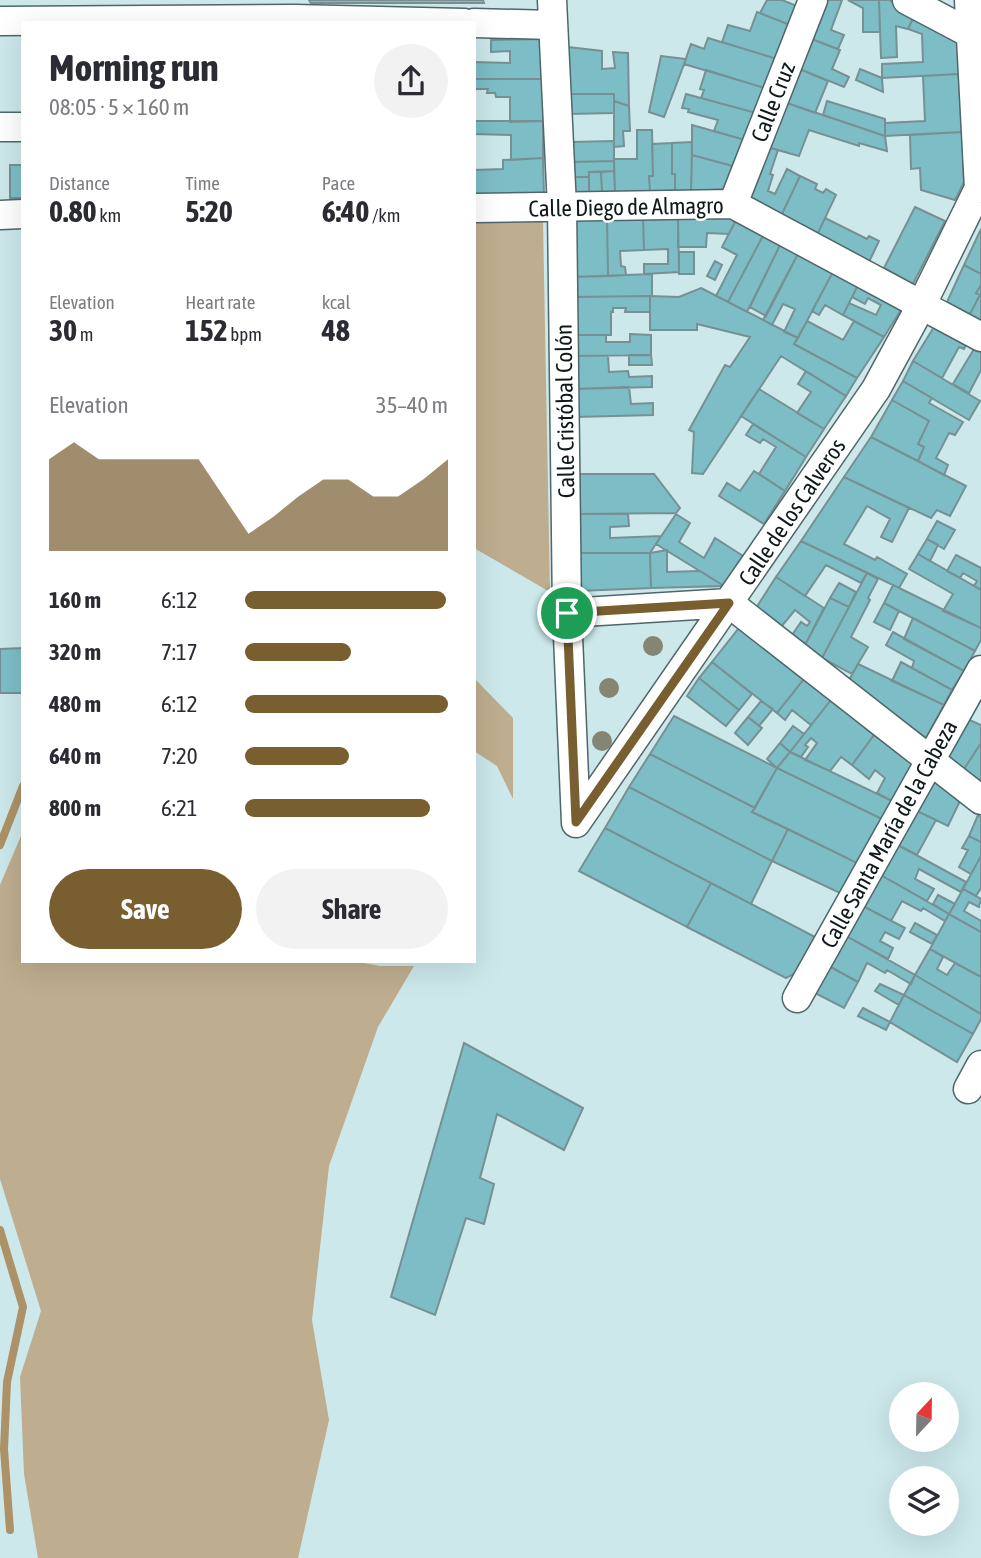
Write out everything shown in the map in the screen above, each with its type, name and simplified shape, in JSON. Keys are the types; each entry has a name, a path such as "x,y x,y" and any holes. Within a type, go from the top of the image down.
{"street":[{"name":"Calle Cruz","path":"733,204 813,0"},
{"path":"907,0 976,36"},
{"path":"969,0 976,36 980,187"},
{"path":"476,23 552,12"},
{"name":"Calle Cristóbal Colón","path":"552,12 562,207 567,613 576,822"},
{"path":"0,21 295,14 426,21"},
{"path":"0,127 21,127"},
{"name":"Calle de los Calveros","path":"576,822 876,389 980,187"},
{"name":"Calle Diego de Almagro","path":"476,208 733,204 981,337"},
{"path":"0,215 21,214"},
{"path":"567,613 729,603 981,800"},
{"name":"Calle Santa María de la Cabeza","path":"797,998 981,670"}],"shaded area":[{"path":"543,221 550,592 476,549 476,222"},
{"path":"476,680 513,718 513,799 497,766 476,752"},
{"path":"21,836 21,963 364,963 414,966 378,1027 329,1166 312,1320 329,1420 298,1558 38,1558 24,1474 20,1377 41,1311 0,1179 0,885"}],"building":[{"path":"309,0 483,0 484,3 311,3"},
{"path":"767,0 782,0 797,6 790,25 760,13"},
{"path":"823,0 842,0 831,30 844,35 838,49 809,38"},
{"path":"848,0 879,0 880,32 863,32 863,8"},
{"path":"879,0 889,0 915,14 908,29 896,26 897,57 881,58"},
{"path":"757,12 790,25 777,59 722,42 728,25 750,31"},
{"path":"915,14 958,36 959,74 882,78 882,64 923,62 922,34 908,29"},
{"path":"708,38 777,59 765,88 684,64 691,44 704,49"},
{"path":"809,38 840,50 832,69 849,77 844,87 797,68"},
{"path":"542,39 543,79 476,79 476,62 510,63 510,51 491,52 491,40"},
{"path":"568,47 602,51 602,69 615,68 613,52 628,53 629,106 614,101 614,94 569,94"},
{"path":"661,56 686,59 664,117 649,112"},
{"path":"797,68 828,81 815,113 784,102"},
{"path":"860,69 882,78 883,92 856,80"},
{"path":"706,70 765,88 756,113 701,98 704,90 700,89"},
{"path":"959,74 962,132 885,136 885,123 925,121 923,76"},
{"path":"476,79 543,79 543,121 510,122 510,97 496,97 495,93 487,93 488,89 476,89"},
{"path":"569,94 614,94 614,113 570,114"},
{"path":"686,94 756,113 745,140 714,131 718,120 682,108"},
{"path":"614,101 629,106 630,131 623,131 624,146 614,147"},
{"path":"827,101 885,119 885,136 823,115"},
{"path":"784,102 885,136 887,151 859,143 859,146 809,130 799,156 767,147"},
{"path":"476,121 543,121 543,158 511,160 511,135 476,134"},
{"path":"692,125 745,140 736,167 692,155"},
{"path":"637,130 652,130 653,176 649,176 650,192 615,192 614,159 637,159"},
{"path":"962,132 964,182 955,200 921,190 920,168 911,169 910,135"},
{"path":"614,141 614,161 571,162 571,142"},
{"path":"692,142 691,191 675,191 672,143"},
{"path":"672,143 675,191 650,192 649,176 653,176 652,144"},
{"path":"767,147 778,150 768,191 775,194 787,169 800,176 781,216 747,199"},
{"path":"692,155 736,167 727,189 691,191"},
{"path":"543,158 544,195 476,196 476,170 503,169 503,160"},
{"path":"614,161 614,171 589,172 589,177 571,177 571,162"},
{"path":"10,165 21,165 21,198 10,198"},
{"path":"614,171 615,192 602,192 601,172"},
{"path":"589,172 601,172 602,192 589,193"},
{"path":"800,176 817,184 815,189 823,193 826,189 836,195 817,235 781,216"},
{"path":"571,177 589,177 589,193 572,194"},
{"path":"915,207 945,221 913,284 884,268"},
{"path":"678,216 737,218 729,234 707,233 706,247 678,247"},
{"path":"678,216 679,272 644,274 644,264 668,264 668,249 644,250 643,217"},
{"path":"607,217 643,217 644,250 620,251 621,266 625,267 626,275 608,276"},
{"path":"607,217 608,276 573,277 572,219"},
{"path":"737,218 765,232 728,302 716,296 737,255 722,247"},
{"path":"825,218 867,239 869,236 879,241 869,262 817,235"},
{"path":"981,229 981,274 964,265"},
{"path":"765,232 782,241 747,312 728,302"},
{"path":"782,241 800,250 766,316 750,307"},
{"path":"800,250 835,268 798,338 784,332 795,309 783,304 772,325 763,320"},
{"path":"679,252 694,252 694,274 679,274"},
{"path":"715,261 722,265 715,280 707,276"},
{"path":"964,265 981,274 981,285 976,293 980,295 970,314 947,302"},
{"path":"835,268 860,281 843,315 825,305 819,315 812,311"},
{"path":"652,274 652,296 573,297 573,277"},
{"path":"860,281 904,305 884,337 843,315 849,303 876,315 881,305 868,298 865,304 852,297"},
{"path":"981,285 981,320 970,314 980,295 976,293"},
{"path":"701,288 798,338 794,344 857,378 846,396 781,356 703,474 692,473 694,432 689,430 725,365 730,367 750,337 697,324 697,330 650,330 650,296 679,297"},
{"path":"650,296 650,312 625,312 626,308 613,308 611,335 574,335 573,297"},
{"path":"807,321 843,340 854,321 884,337 857,378 794,344"},
{"path":"937,322 968,340 964,349 959,347 942,378 913,361"},
{"path":"630,334 651,335 651,355 574,356 574,335 606,335 606,342 630,342"},
{"path":"977,344 981,346 981,370 969,393 953,384"},
{"path":"629,355 651,355 652,365 629,365"},
{"path":"574,356 608,356 609,372 628,371 629,377 652,376 652,387 575,389"},
{"path":"913,361 980,401 969,420 903,381"},
{"path":"806,371 846,396 824,429 797,413 811,392 798,384"},
{"path":"903,381 932,398 929,403 963,422 955,435 949,433 936,458 948,465 944,475 918,461 924,447 918,444 929,421 892,400"},
{"path":"629,387 631,404 653,403 653,415 576,417 575,389"},
{"path":"759,389 824,429 806,457 741,416"},
{"path":"892,400 929,421 918,444 924,447 918,461 871,437"},
{"path":"753,424 806,457 785,491 759,474 776,447 763,439 760,443 746,435"},
{"path":"871,437 966,486 950,516 937,510 931,518 844,477"},
{"path":"754,471 785,491 764,524 719,496 727,483 740,491"},
{"path":"577,474 654,474 680,508 676,513 578,514"},
{"path":"844,477 909,508 892,542 881,537 890,519 867,506 844,544 875,560 877,557 907,574 899,588 801,541"},
{"path":"578,514 628,514 629,526 610,527 610,538 661,536 650,553 579,553"},
{"path":"676,514 690,523 679,542 704,558 715,538 743,556 724,586 656,544"},
{"path":"937,521 955,530 944,549 927,539"},
{"path":"927,539 938,545 930,561 918,554"},
{"path":"801,541 867,573 861,583 826,565 805,596 776,577"},
{"path":"667,550 667,572 700,571 724,586 651,588 650,553"},
{"path":"579,553 650,553 651,588 579,591"},
{"path":"918,554 981,590 981,628 943,611 953,594 909,569"},
{"path":"956,555 981,568 981,590 974,586 977,581 963,573 960,578 947,571"},
{"path":"867,573 878,579 851,637 868,647 852,674 822,658"},
{"path":"776,577 824,608 805,645 792,635 801,622 807,626 810,622 795,610 781,627 756,608"},
{"path":"839,583 856,592 849,607 830,598"},
{"path":"893,585 981,628 981,640 975,651 884,603"},
{"path":"830,598 849,607 822,658 805,645"},
{"path":"884,603 899,611 890,630 874,622"},
{"path":"913,618 975,651 964,671 904,639"},
{"path":"739,628 804,679 777,713 712,662"},
{"path":"893,632 964,671 952,690 912,668 914,661 886,645"},
{"path":"21,648 21,693 0,693 0,649"},
{"path":"712,662 752,694 739,710 699,678"},
{"path":"901,662 952,690 944,705 892,681"},
{"path":"858,664 944,705 926,738 849,680"},
{"path":"699,678 739,710 726,726 687,696"},
{"path":"804,679 831,700 811,725 792,710 785,720 777,713"},
{"path":"831,700 874,735 852,765 841,757 830,771 805,760 817,743 811,738 801,757 790,752"},
{"path":"761,701 773,709 759,726 748,717"},
{"path":"674,716 777,768 755,808 650,754"},
{"path":"748,717 762,728 748,745 735,733"},
{"path":"965,718 981,725 981,743 964,769 946,757"},
{"path":"793,726 804,734 790,752 780,743"},
{"path":"874,735 913,764 892,801 877,793 885,778 875,770 869,779 852,765"},
{"path":"780,743 790,752 777,768 767,759"},
{"path":"981,743 981,782 964,769"},
{"path":"790,752 892,801 882,819 777,768"},
{"path":"650,754 755,808 752,812 788,829 772,861 629,787"},
{"path":"777,768 882,819 857,863 752,812"},
{"path":"934,781 960,801 948,826 915,810"},
{"path":"629,787 772,861 751,904 605,828"},
{"path":"915,810 936,820 917,855 896,844"},
{"path":"978,815 981,817 981,842 969,836"},
{"path":"605,828 711,883 687,927 579,871"},
{"path":"788,829 857,863 840,893 772,861"},
{"path":"969,836 981,842 981,856 971,874 959,867 968,850 962,848"},
{"path":"896,844 966,882 961,892 919,869 915,879 934,889 927,901 879,874"},
{"path":"981,856 981,888 976,896 963,889"},
{"path":"879,874 949,914 945,921 923,908 921,911 902,901 891,921 863,906"},
{"path":"711,883 815,937 795,973 786,978 687,927"},
{"path":"963,889 981,899 979,907 969,902 964,911 981,921 981,932 949,914"},
{"path":"938,895 955,904 949,914 933,904"},
{"path":"863,906 905,928 899,939 885,932 880,941 893,948 888,959 846,936"},
{"path":"949,914 981,932 981,977 930,949"},
{"path":"915,923 937,935 932,944 910,932"},
{"path":"846,936 915,975 911,984 887,970 885,973 867,963 858,982 829,966"},
{"path":"930,949 943,957 937,969 947,975 955,963 981,977 981,1014 915,975"},
{"path":"829,966 858,982 844,1008 815,993"},
{"path":"915,975 981,1014 973,1034 904,995"},
{"path":"880,984 904,995 899,1005 875,991"},
{"path":"904,995 973,1034 957,1062 890,1022"},
{"path":"863,1008 890,1022 886,1030 858,1016"},
{"path":"464,1043 583,1108 564,1150 497,1114 480,1178 494,1184 484,1224 466,1218 435,1315 391,1297"}],"waterway":[{"path":"0,845 21,791"},
{"path":"0,1230 23,1307 7,1382 4,1449 10,1530"}],"route":[{"path":"729,603 576,822 573,761 567,613 729,603"}]}
